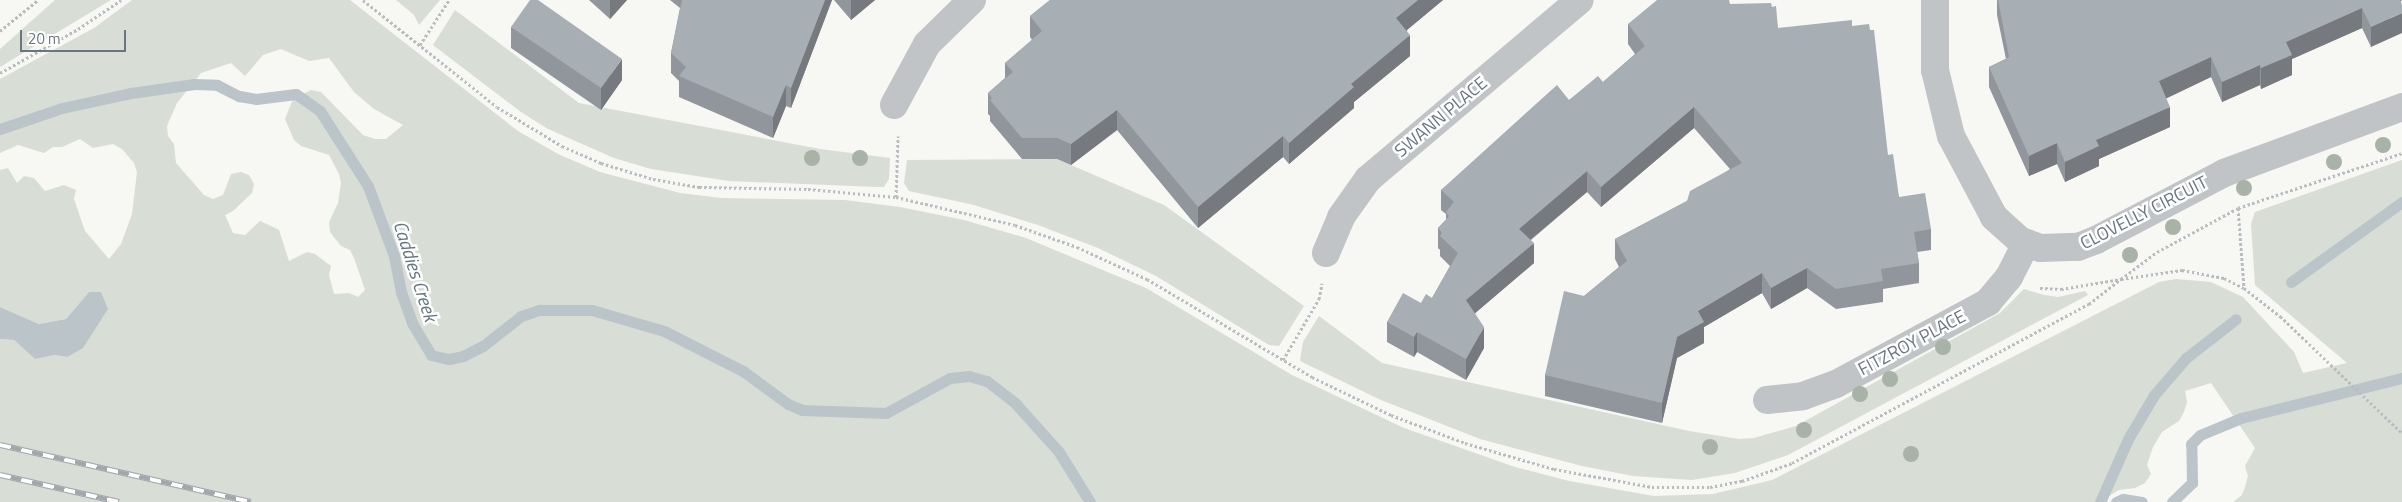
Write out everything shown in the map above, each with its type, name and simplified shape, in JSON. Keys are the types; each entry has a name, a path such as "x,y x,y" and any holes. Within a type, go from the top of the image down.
{"street":[{"path":"894,105 927,44 972,0"},
{"name":"SWANN PLACE","path":"1326,253 1341,216 1368,179 1580,0"},
{"name":"CLOVELLY CIRCUIT","path":"1934,0 1934,70 1951,136 1994,218 2007,231 2026,243 2059,250 2078,247 2224,173 2402,107"},
{"name":"FITZROY PLACE","path":"1767,400 1803,396 1836,384 1988,302 2009,277 2026,243"}],"path":[{"path":"0,31 38,0"},
{"path":"0,73 78,29 121,0"},
{"path":"363,0 530,129 568,149 628,173 707,188 808,190 896,197 1015,225 1077,247 1147,279 1283,360 1391,414 1514,459 1652,487 1710,486 1742,481 1792,463 2089,304 2157,252 2238,208 2402,152"},
{"path":"420,45 449,0"},
{"path":"894,105 900,150 896,197"},
{"path":"2238,208 2244,288"},
{"path":"1283,360 1319,299 1326,253"},
{"path":"2009,277 2037,287 2061,289 2182,270 2224,278 2244,288 2280,316 2402,433"}],"shaded area":[{"path":"55,0 111,0 0,67 0,49"},
{"path":"132,0 350,0 518,131 558,154 600,172 680,193 721,198 845,200 900,207 964,220 1026,238 1146,288 1292,375 1404,428 1515,467 1569,481 1654,496 1713,494 1772,480 2159,282 2176,279 2211,282 2243,297 2294,352 2303,373 2347,363 2255,285 2251,224 2255,212 2402,160 2402,502 2233,502 2242,495 2248,476 2245,466 2255,448 2211,383 2185,391 2187,402 2184,412 2179,421 2162,432 2153,447 2147,465 2151,474 2145,483 2135,488 2119,490 2099,502 0,502 0,339 14,340 35,359 55,355 67,357 89,292 66,319 39,324 0,307 0,170 8,168 17,183 24,176 34,178 45,191 64,185 76,190 74,199 85,231 109,259 121,244 132,214 137,172 134,163 122,149 113,144 93,148 80,139 62,147 53,147 44,153 18,145 0,153 0,79 94,28","holes":["281,49 309,61 329,58 354,92 374,109 403,125 386,139 375,139 363,135 321,92 311,90 293,99 285,119 294,140 301,146 329,155 339,174 341,183 338,203 329,222 330,232 341,246 350,250 354,258 365,290 358,297 349,293 334,294 329,275 331,266 315,254 307,252 289,261 279,230 260,221 245,235 233,233 225,215 233,211 252,193 254,184 249,175 241,172 231,174 223,195 213,199 204,195 176,163 174,144 168,136 167,126 177,103 201,73 231,63 245,76 263,55"]},
{"path":"396,0 440,0 419,25 414,15"},
{"path":"455,10 579,103 820,149 890,158 889,179 884,187 729,181 651,169 614,158 548,129 521,112 433,45"},
{"path":"1057,159 1164,205 1304,306 1279,346 1269,345 1156,276 1098,248 1038,225 974,205 909,191 904,183 907,160"},
{"path":"2024,289 2058,297 2085,291 2088,295 1788,455 1735,473 1692,480 1633,476 1582,466 1480,439 1381,400 1300,361 1303,342 1319,316 1382,363 1689,431 1739,439 1754,438 1796,426 2000,313"},
{"path":"89,292 101,292 108,309 83,348 67,357 55,355 35,359 14,340 0,339 0,307 39,324 66,319"}],"building":[{"path":"530,0 538,0 622,59 601,88 511,27"},
{"path":"682,0 825,0 791,88 786,85 773,117 679,76 686,67 671,53"},
{"path":"1050,0 1418,0 1396,18 1410,35 1351,84 1354,87 1289,143 1283,136 1198,207 1117,110 1071,144 1057,138 1022,138 990,100 992,98 988,93 1013,72 1005,63 1042,31 1030,16"},
{"path":"1657,0 1729,0 1730,4 1771,3 1772,7 1776,6 1778,28 1852,20 1852,26 1869,24 1870,30 1874,30 1888,155 1893,154 1899,197 1925,193 1931,229 1914,232 1919,263 1881,269 1883,281 1836,289 1807,268 1771,288 1762,273 1698,311 1704,322 1677,337 1662,403 1545,375 1564,291 1584,296 1627,261 1615,239 1687,201 1690,191 1742,163 1694,107 1601,187 1587,171 1519,229 1534,243 1466,300 1484,327 1466,359 1417,332 1414,337 1387,322 1403,293 1421,303 1426,294 1432,298 1458,253 1440,236 1442,233 1438,228 1449,216 1446,212 1454,202 1441,190 1557,85 1569,100 1598,76 1603,82 1645,46 1628,24"},
{"path":"1998,0 2400,0 2402,13 2371,27 2362,8 2286,42 2292,55 2261,68 2260,65 2222,82 2211,57 2159,81 2170,107 2096,140 2099,146 2065,162 2057,143 2029,156 1989,67 2009,57"}],"waterway":[{"name":"Caddies Creek","path":"0,129 62,108 131,93 194,84 217,85 239,96 256,99 296,94 320,111 368,186 394,256 401,292 412,323 431,355 449,359 463,356 483,346 521,316 540,310 592,310 664,331 743,371 788,404 802,410 886,413 950,378 969,376 987,381 1016,404 1059,452 1090,502"},
{"path":"2291,282 2402,202"},
{"path":"2100,502 2128,439 2154,395 2186,358 2236,319"},
{"path":"2172,502 2192,483 2191,444 2200,435 2241,418 2402,378"},
{"path":"2116,502 2123,499 2142,502"}],"railway":[{"path":"0,445 251,502"},
{"path":"0,475 119,502"}]}
